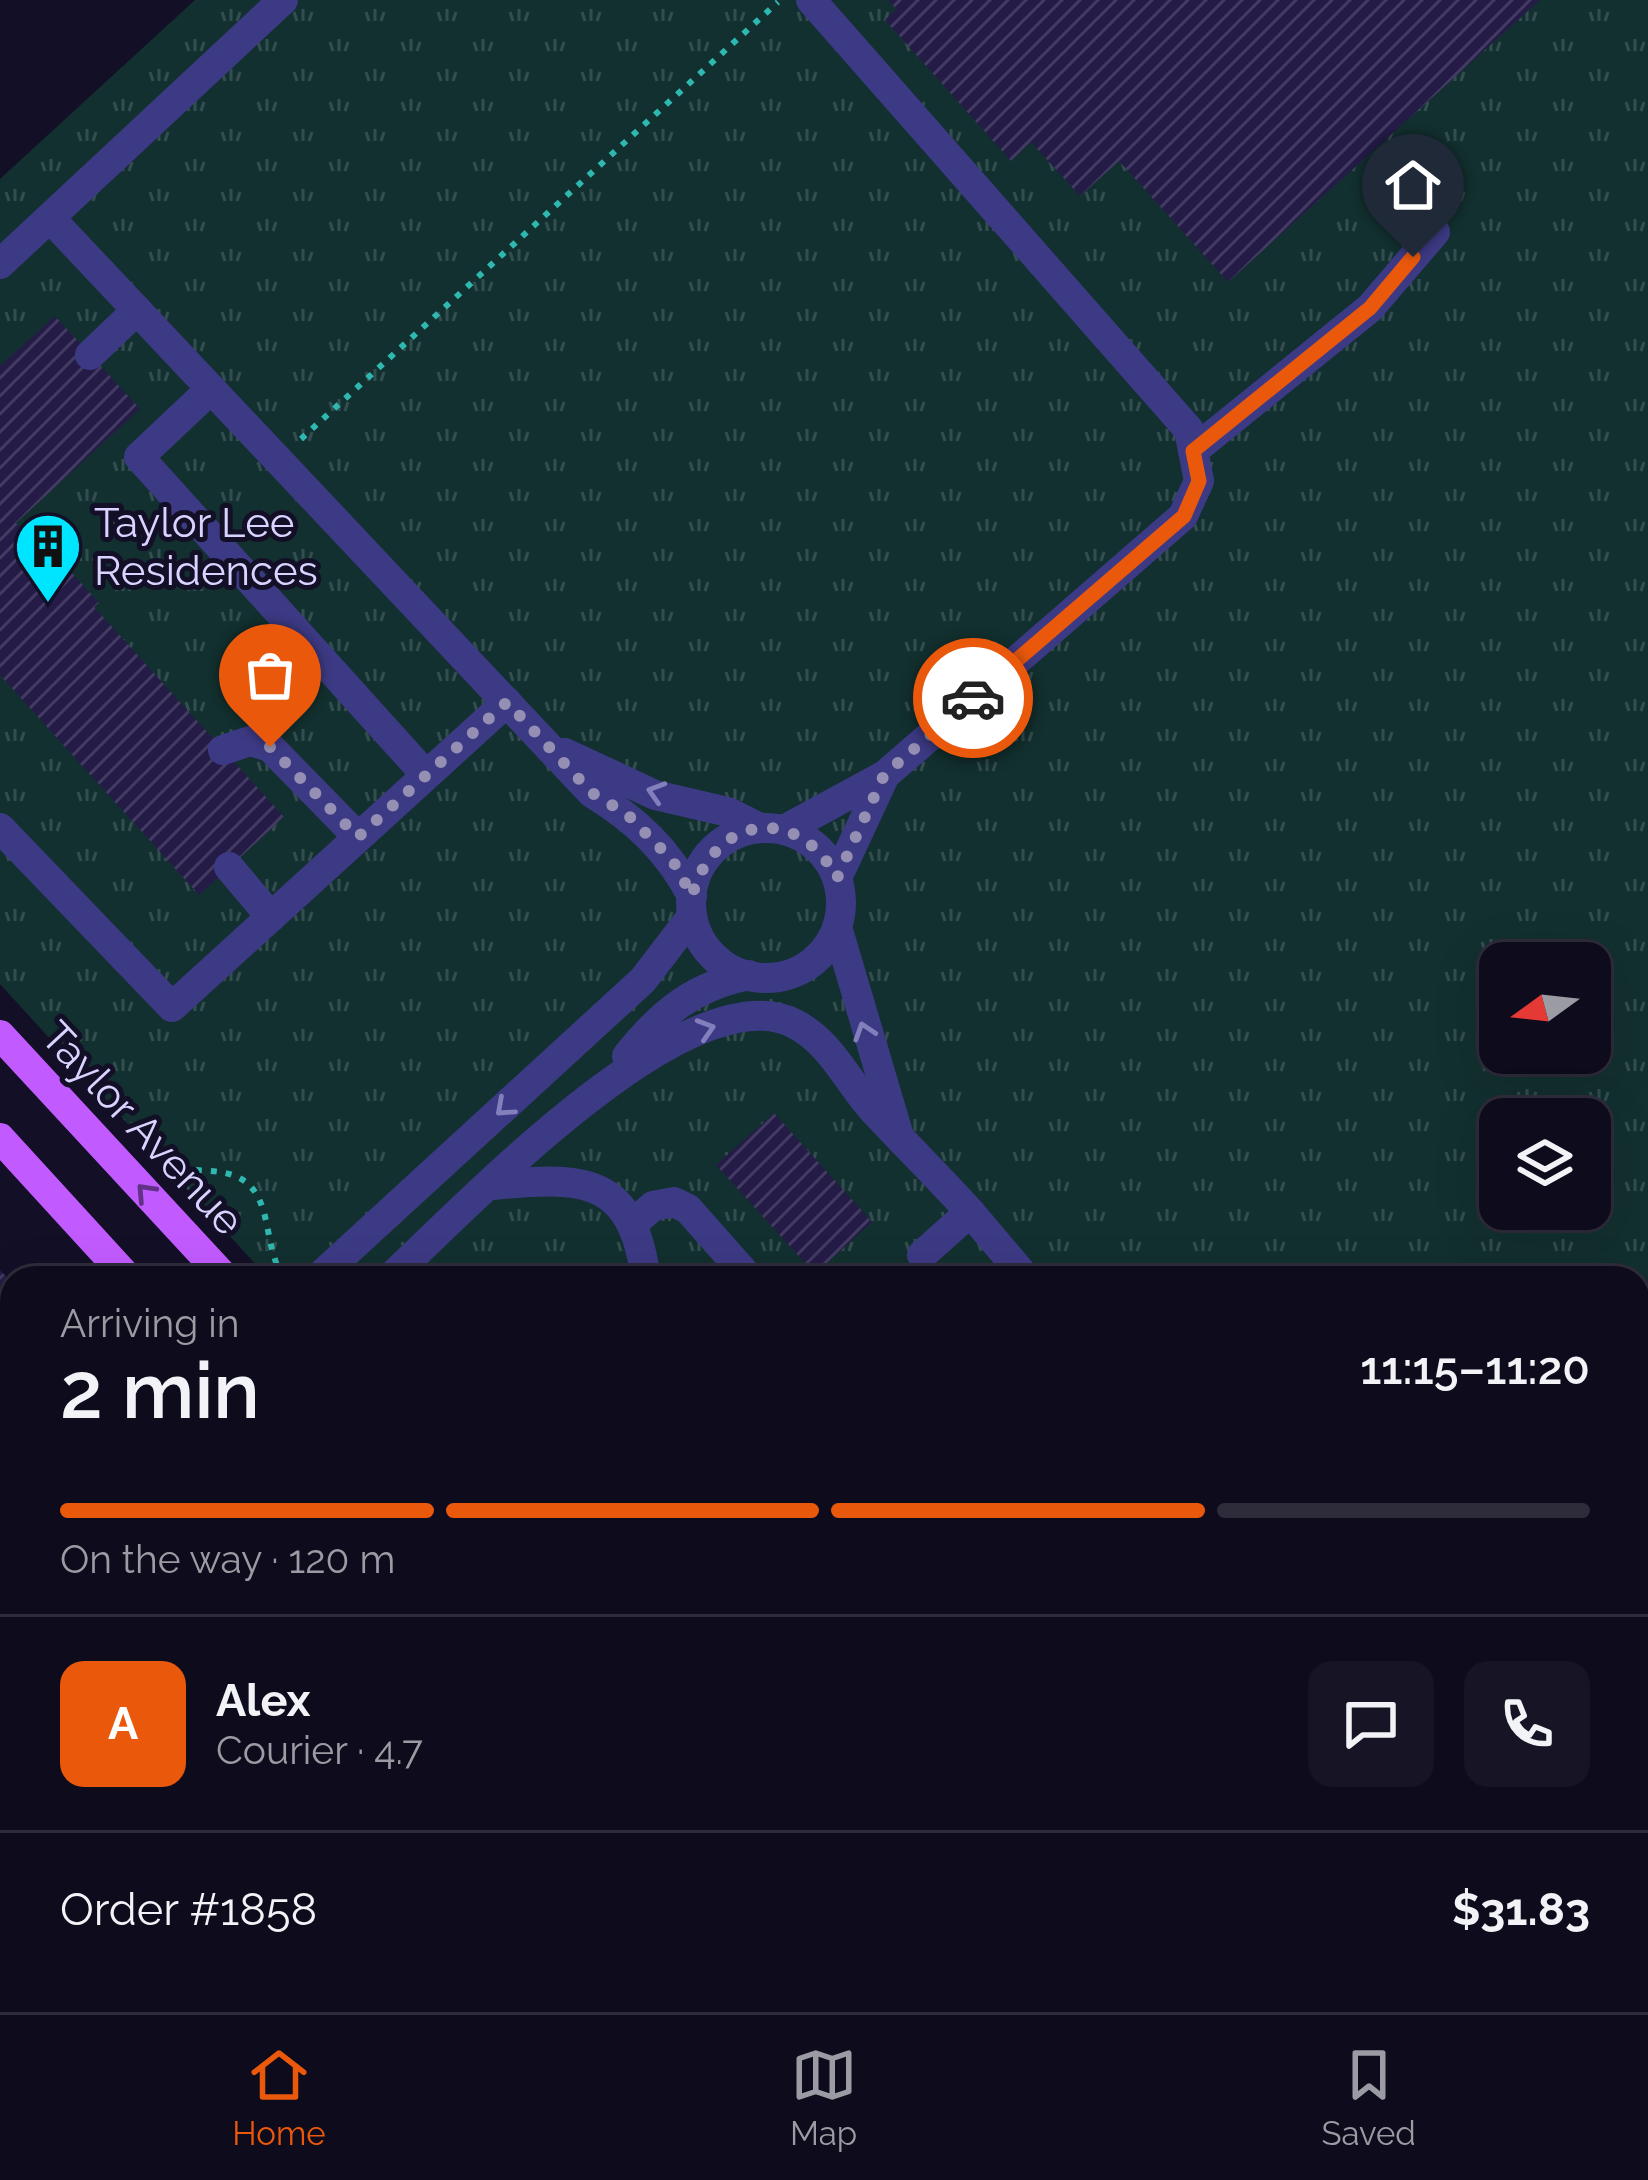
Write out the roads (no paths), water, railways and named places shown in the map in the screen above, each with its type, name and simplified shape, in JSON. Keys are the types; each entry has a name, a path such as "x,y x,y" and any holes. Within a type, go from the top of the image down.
{"main road":[{"name":"Taylor Avenue","path":"0,1035 214,1266"},
{"path":"0,1138 117,1266"}],"lane":[{"path":"0,264 283,0"},
{"path":"331,1266 643,980 692,906 700,868 715,848 772,829 884,775 1184,516 1199,481 1189,430 811,0"},
{"path":"50,218 555,748 592,793 627,814 673,861 715,959 759,976 799,1005 818,1039 1016,1266"},
{"path":"1193,451 1370,308 1435,232"},
{"path":"90,355 137,310"},
{"path":"212,389 139,457 426,776"},
{"path":"0,828 172,1007 507,702"},
{"path":"223,750 250,741 270,747 358,837"},
{"path":"555,748 656,795 712,807 772,829 826,856 837,878"},
{"path":"884,775 837,878 837,928 898,1133"},
{"path":"229,867 271,917"},
{"path":"403,1266 604,1084 673,1005 716,982 808,966 826,949 837,928"},
{"path":"604,1084 663,1044 753,1016 790,1021 818,1039"},
{"path":"492,1185 544,1180 614,1197 635,1222 644,1266"},
{"path":"635,1222 653,1206 674,1202 688,1209 738,1266"},
{"path":"922,1255 970,1212"}],"place":[{"name":"Taylor Lee Residences","path":"48,605"}]}
